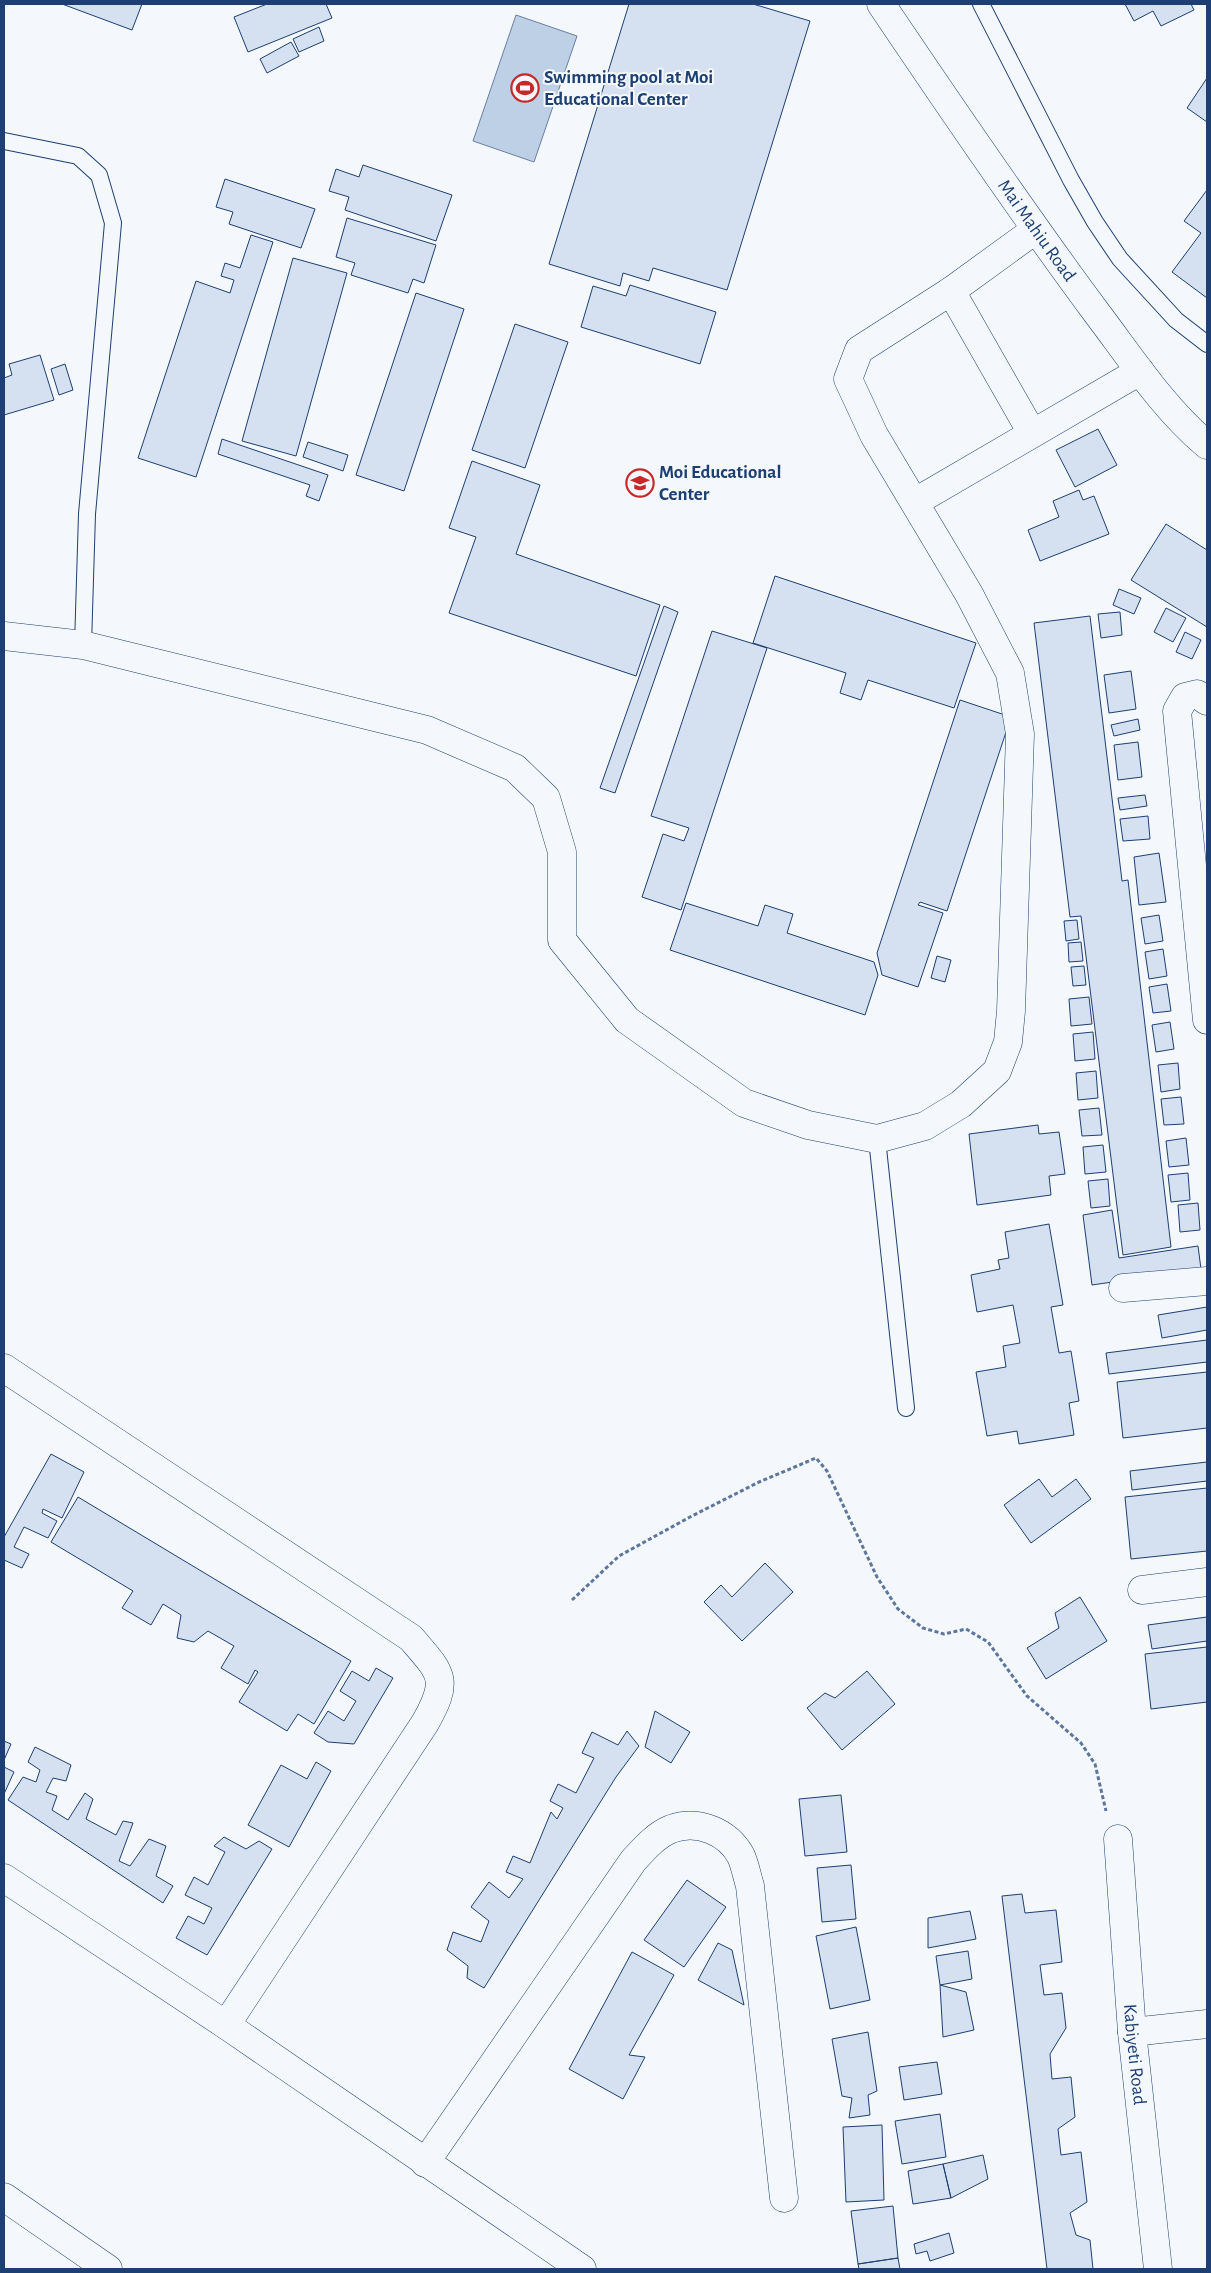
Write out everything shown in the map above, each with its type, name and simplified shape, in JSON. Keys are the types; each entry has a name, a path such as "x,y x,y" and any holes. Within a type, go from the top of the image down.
{"street":[{"name":"Mai Mahiu Road","path":"881,4 1035,230 1140,371 1189,430 1207,446"},
{"path":"4,636 83,645 427,730 515,768 546,798 562,852 562,940 627,1020 744,1103 808,1125 877,1139 925,1126 961,1104 997,1071 1008,1042 1011,1011 1020,734 1010,673 969,594 874,435 848,379 859,350 951,291 1035,230"},
{"path":"951,291 1032,433"},
{"path":"915,502 1140,371"},
{"path":"1207,701 1197,694 1185,697 1177,711 1207,1020"},
{"path":"1123,1288 1207,1281"},
{"path":"4,1369 411,1638 436,1667 441,1685 438,1700 425,1723 226,2025"},
{"path":"1142,1590 1207,1582"},
{"path":"425,2162 633,1861 649,1843 671,1829 691,1825 713,1830 725,1837 741,1856 750,1886 784,2198"},
{"name":"Kabiyeti Road","path":"1118,1839 1132,2032 1158,2269"},
{"path":"4,1878 226,2025 582,2269"},
{"path":"1132,2032 1207,2024"},
{"path":"4,2197 108,2269"}],"lane":[{"path":"981,4 1071,180 1095,222 1120,259 1170,314 1207,344"},
{"path":"4,140 78,156 99,175 113,223 87,514 83,645"},
{"path":"877,1139 906,1408"}],"path":[{"path":"572,1600 619,1556 750,1486 816,1458 827,1471 877,1577 898,1608 923,1628 944,1634 966,1629 988,1642 1027,1696 1081,1743 1095,1764 1102,1801 1118,1839"}],"water":[{"name":"Swimming pool at Moi Educational Center","path":"516,15 577,36 534,162 473,141"}],"building":[{"path":"62,4 142,4 132,30"},
{"path":"267,4 326,4 332,18 248,52 234,17"},
{"path":"629,4 753,4 810,21 727,290 653,268 649,281 623,273 620,286 549,264"},
{"path":"1125,4 1191,4 1194,10 1161,26 1153,11 1134,21"},
{"path":"319,27 324,41 299,52 293,39"},
{"path":"291,42 299,56 267,73 260,59"},
{"path":"1207,78 1207,122 1187,108"},
{"path":"363,165 452,195 436,241 345,210 349,197 329,191 336,169 359,177"},
{"path":"225,179 315,209 301,248 229,224 233,212 216,207"},
{"path":"1207,190 1207,298 1172,272 1201,233 1184,221"},
{"path":"347,218 436,245 424,283 413,279 408,293 351,275 355,263 336,257"},
{"path":"251,235 273,242 196,477 138,458 196,281 230,293 234,280 221,276 225,263 240,268"},
{"path":"293,258 347,273 296,456 242,441"},
{"path":"630,285 716,312 700,364 581,327 593,286 626,296"},
{"path":"416,293 464,309 404,491 356,475"},
{"path":"515,324 568,342 525,468 472,450"},
{"path":"40,355 54,400 4,415 4,378 12,375 9,364"},
{"path":"65,364 73,390 59,395 51,369"},
{"path":"1098,429 1117,465 1075,487 1056,450"},
{"path":"222,439 328,475 319,501 306,496 310,485 218,454"},
{"path":"308,442 348,455 343,471 303,457"},
{"path":"472,461 540,485 516,554 660,605 636,676 449,613 476,537 449,528"},
{"path":"1079,490 1083,500 1094,496 1109,534 1040,561 1028,530 1059,517 1053,501"},
{"path":"1166,524 1207,550 1207,627 1131,580"},
{"path":"775,576 976,643 954,708 868,680 861,700 840,693 846,673 753,643"},
{"path":"1119,589 1141,598 1134,614 1113,605"},
{"path":"664,606 678,612 615,793 600,788"},
{"path":"1166,608 1186,618 1173,642 1154,632"},
{"path":"1120,612 1122,635 1101,638 1098,614"},
{"path":"1090,616 1122,881 1128,880 1171,1247 1123,1255 1081,916 1070,917 1034,623"},
{"path":"712,631 767,648 681,910 642,897 663,834 684,841 689,828 651,816"},
{"path":"1185,632 1201,640 1192,659 1176,652"},
{"path":"1131,671 1136,709 1109,713 1104,675"},
{"path":"960,700 1011,717 947,911 920,902 918,905 943,913 918,987 882,975 877,953"},
{"path":"1138,719 1140,730 1114,736 1111,725"},
{"path":"1138,742 1142,777 1118,780 1114,745"},
{"path":"1145,795 1147,806 1120,810 1118,798"},
{"path":"1148,816 1150,839 1123,841 1120,819"},
{"path":"1159,853 1166,902 1139,905 1134,857"},
{"path":"686,903 758,926 765,905 793,914 787,933 874,962 878,975 865,1015 670,950"},
{"path":"1159,915 1163,941 1145,944 1141,918"},
{"path":"1077,920 1079,939 1066,941 1064,921"},
{"path":"1081,942 1083,961 1069,962 1068,943"},
{"path":"1163,949 1167,976 1149,979 1145,952"},
{"path":"937,956 951,960 945,982 931,978"},
{"path":"1084,966 1086,985 1073,986 1071,967"},
{"path":"1167,984 1171,1011 1153,1013 1149,987"},
{"path":"1089,997 1092,1024 1071,1026 1069,999"},
{"path":"1170,1022 1174,1049 1156,1052 1152,1025"},
{"path":"1093,1032 1095,1059 1075,1061 1073,1034"},
{"path":"1178,1063 1180,1089 1161,1092 1158,1065"},
{"path":"1096,1071 1098,1098 1078,1100 1076,1073"},
{"path":"1181,1097 1184,1124 1164,1125 1161,1099"},
{"path":"1099,1108 1102,1135 1082,1136 1079,1110"},
{"path":"1038,1125 1039,1134 1059,1132 1065,1174 1049,1176 1051,1195 977,1205 969,1134"},
{"path":"1186,1138 1189,1165 1169,1167 1166,1141"},
{"path":"1103,1145 1106,1172 1085,1174 1083,1147"},
{"path":"1188,1173 1190,1200 1171,1202 1168,1175"},
{"path":"1108,1179 1110,1206 1091,1208 1088,1181"},
{"path":"1198,1203 1200,1230 1180,1232 1178,1205"},
{"path":"1112,1210 1119,1258 1198,1246 1201,1269 1092,1285 1083,1215"},
{"path":"1049,1224 1063,1305 1051,1307 1059,1353 1071,1351 1079,1401 1069,1403 1074,1435 1019,1444 1017,1431 987,1436 976,1372 1006,1367 1003,1346 1020,1343 1013,1305 977,1312 971,1275 1000,1269 998,1260 1009,1258 1005,1232"},
{"path":"1207,1307 1207,1330 1162,1338 1158,1315"},
{"path":"1207,1340 1207,1362 1109,1374 1106,1353"},
{"path":"1207,1372 1207,1428 1123,1438 1117,1382"},
{"path":"51,1454 84,1472 62,1518 43,1509 42,1513 57,1521 48,1538 24,1527 14,1547 29,1554 22,1568 4,1560 4,1537"},
{"path":"1207,1462 1207,1481 1132,1490 1130,1471"},
{"path":"1039,1479 1052,1497 1076,1479 1091,1499 1031,1543 1004,1505"},
{"path":"1207,1488 1207,1551 1131,1559 1125,1497"},
{"path":"78,1497 351,1661 314,1724 298,1714 287,1731 239,1702 258,1672 255,1670 248,1684 221,1668 234,1646 208,1631 194,1642 177,1638 181,1615 163,1604 151,1625 122,1608 133,1591 51,1542"},
{"path":"765,1563 793,1592 742,1641 704,1602 721,1585 732,1597"},
{"path":"1080,1597 1107,1641 1046,1679 1027,1648 1059,1628 1055,1613"},
{"path":"1207,1617 1207,1641 1152,1649 1148,1625"},
{"path":"1207,1647 1207,1702 1151,1709 1145,1654"},
{"path":"376,1668 393,1678 354,1744 328,1742 314,1733 328,1711 344,1721 356,1701 340,1691 352,1671 369,1681"},
{"path":"867,1671 895,1704 842,1750 807,1708 825,1693 835,1698"},
{"path":"655,1711 690,1732 671,1763 645,1747"},
{"path":"627,1731 639,1746 616,1777 484,1988 467,1978 468,1966 447,1950 453,1932 481,1942 489,1921 471,1907 489,1882 509,1898 523,1879 506,1872 513,1856 530,1863 551,1812 557,1819 563,1808 550,1801 558,1784 576,1793 594,1758 582,1753 592,1732 618,1745"},
{"path":"4,1741 11,1744 4,1760"},
{"path":"35,1747 71,1765 66,1781 53,1778 46,1792 57,1796 52,1810 68,1820 85,1793 93,1799 86,1819 116,1835 123,1821 133,1823 119,1861 130,1866 149,1839 166,1846 156,1876 173,1886 163,1903 8,1800 23,1777 36,1782 40,1770 28,1762"},
{"path":"316,1762 331,1771 289,1847 248,1825 281,1765 307,1779"},
{"path":"4,1767 14,1772 4,1794"},
{"path":"841,1795 847,1852 805,1856 799,1799"},
{"path":"224,1837 246,1849 259,1841 272,1849 207,1955 176,1938 188,1916 204,1924 212,1908 185,1895 194,1877 208,1885 225,1852 214,1846"},
{"path":"851,1865 856,1919 822,1922 817,1868"},
{"path":"687,1880 726,1907 684,1967 644,1940"},
{"path":"1022,1894 1025,1913 1056,1910 1062,1962 1040,1965 1044,1995 1062,1993 1066,2028 1050,2054 1052,2079 1071,2077 1075,2117 1058,2129 1061,2155 1081,2152 1087,2202 1070,2213 1076,2235 1090,2240 1093,2269 1047,2269 1002,1896"},
{"path":"970,1911 976,1939 928,1948 928,1918"},
{"path":"856,1927 870,2000 830,2009 816,1936"},
{"path":"718,1943 732,1950 744,2005 698,1980"},
{"path":"968,1951 972,1979 940,1985 936,1956"},
{"path":"632,1952 674,1975 629,2055 645,2057 623,2099 569,2069"},
{"path":"940,1985 966,1992 974,2030 943,2037"},
{"path":"868,2032 877,2091 868,2095 870,2115 849,2118 852,2098 842,2096 832,2039"},
{"path":"937,2062 942,2094 904,2100 899,2067"},
{"path":"940,2114 946,2157 902,2164 895,2121"},
{"path":"882,2125 884,2200 846,2202 843,2127"},
{"path":"983,2155 988,2179 951,2198 943,2164"},
{"path":"943,2164 951,2198 913,2204 908,2171"},
{"path":"893,2206 898,2258 858,2264 851,2211"},
{"path":"949,2233 954,2253 930,2261 927,2251 916,2254 914,2244"},
{"path":"898,2258 900,2269 859,2269 858,2264"}],"place":[{"name":"Swimming pool at Moi Educational Center","path":"525,88"},
{"name":"Moi Educational Center","path":"640,483"}]}
